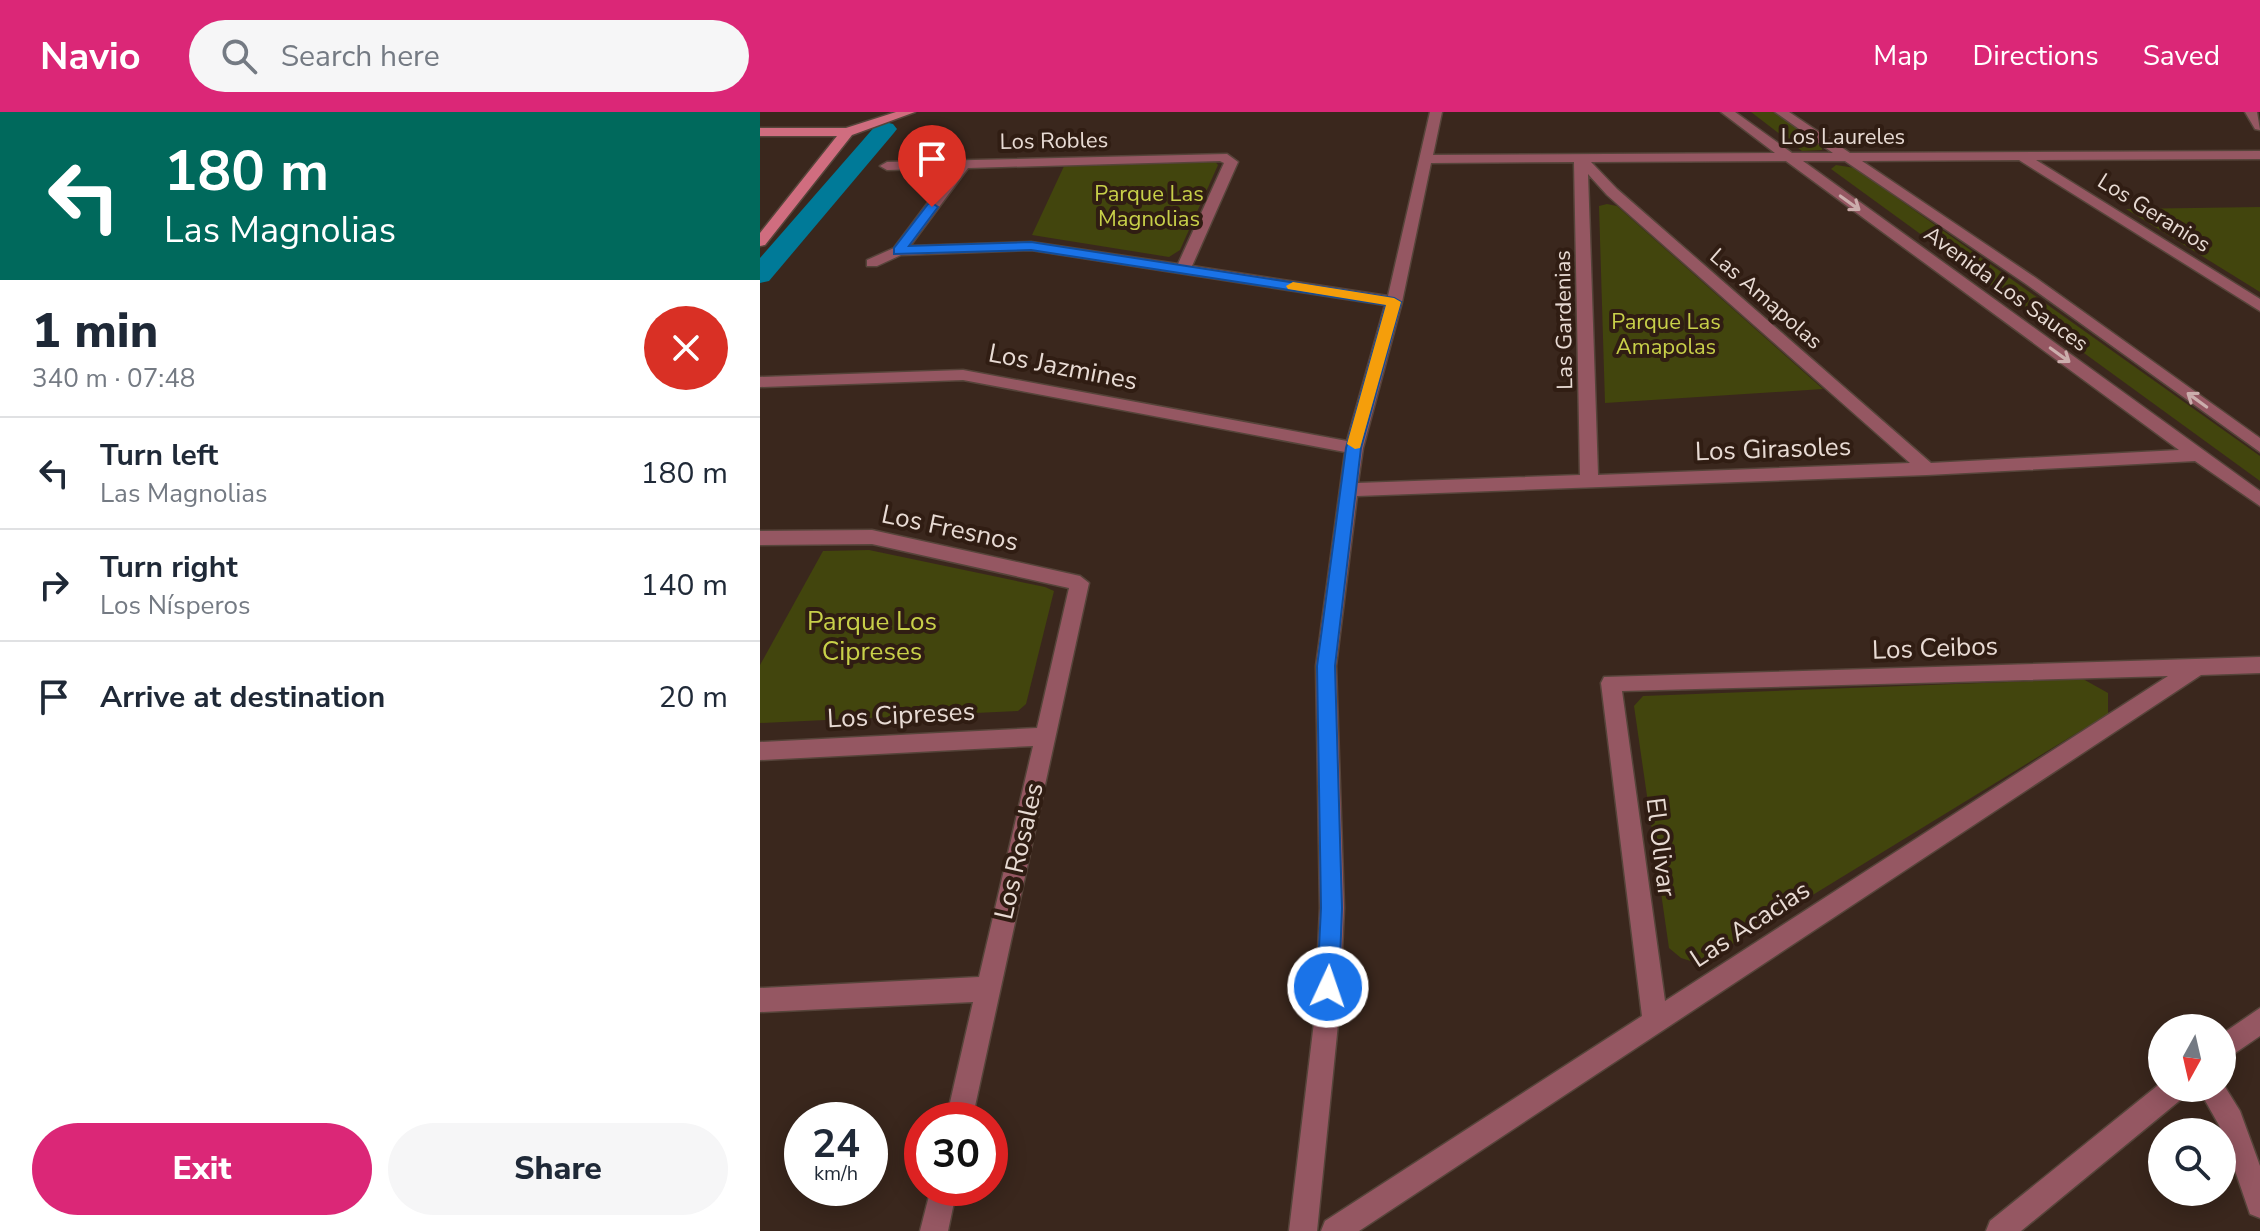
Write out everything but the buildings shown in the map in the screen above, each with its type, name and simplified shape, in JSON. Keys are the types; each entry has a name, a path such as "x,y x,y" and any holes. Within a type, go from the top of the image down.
{"street":[{"path":"760,132 847,132 909,112"},
{"path":"1303,1231 1327,1014 1331,923 1326,666 1354,448 1394,302 1436,112"},
{"name":"Avenida Los Sauces","path":"1727,112 2260,500"},
{"name":"Avenida Los Sauces","path":"1781,112 2031,281 2260,446"},
{"path":"2251,112 2260,126"},
{"path":"760,242 847,132"},
{"name":"Los Laureles","path":"1426,159 2260,155"},
{"name":"Los Robles","path":"887,166 1222,157 1231,162 1184,268"},
{"name":"Las Amapolas","path":"1580,158 1612,192 1927,469"},
{"name":"Las Gardenias","path":"1580,158 1589,481"},
{"name":"Los Geranios","path":"2024,158 2260,306"},
{"path":"899,251 965,163"},
{"path":"872,263 899,251 1031,246 1394,302"},
{"name":"Los Jazmines","path":"760,382 963,375 1354,448"},
{"name":"Los Girasoles","path":"1348,490 1927,469 2198,455"},
{"name":"Los Fresnos","path":"760,538 872,537 1080,583"},
{"name":"Los Rosales","path":"963,1102 1080,583"},
{"name":"Los Ceibos","path":"1611,683 2260,665"},
{"name":"Las Acacias","path":"1335,1231 2197,667"},
{"name":"El Olivar","path":"1611,683 1655,1019"},
{"name":"Los Cipreses","path":"760,751 1045,736"},
{"path":"760,1000 988,989"},
{"path":"2236,1039 2260,1020"},
{"path":"2000,1231 2158,1102"},
{"path":"2220,1102 2231,1120 2260,1204"},
{"path":"934,1231 940,1206"}],"green space":[{"path":"1751,112 1774,112 1822,145 1822,150 1802,151"},
{"name":"Parque Las Magnolias","path":"1213,159 1218,165 1180,250 1169,257 1032,235 1065,164"},
{"path":"1836,165 1855,168 2260,456 2260,481 1831,169"},
{"name":"Parque Las Amapolas","path":"1599,206 1617,206 1823,389 1605,403"},
{"path":"2260,207 2260,292 2126,209"},
{"name":"Parque Los Cipreses","path":"869,550 1054,591 1026,704 1018,711 760,723 760,665 823,551"},
{"path":"2083,679 2108,693 2108,714 1700,964 1681,958 1669,948 1634,706 1643,696"}],"waterway":[{"path":"760,275 885,129"}],"slow traffic":[{"path":"1293,286 1394,302 1355,444"}],"route":[{"path":"932,207 899,251 1031,246 1394,302 1354,448 1326,666 1332,908 1328,987"}]}
